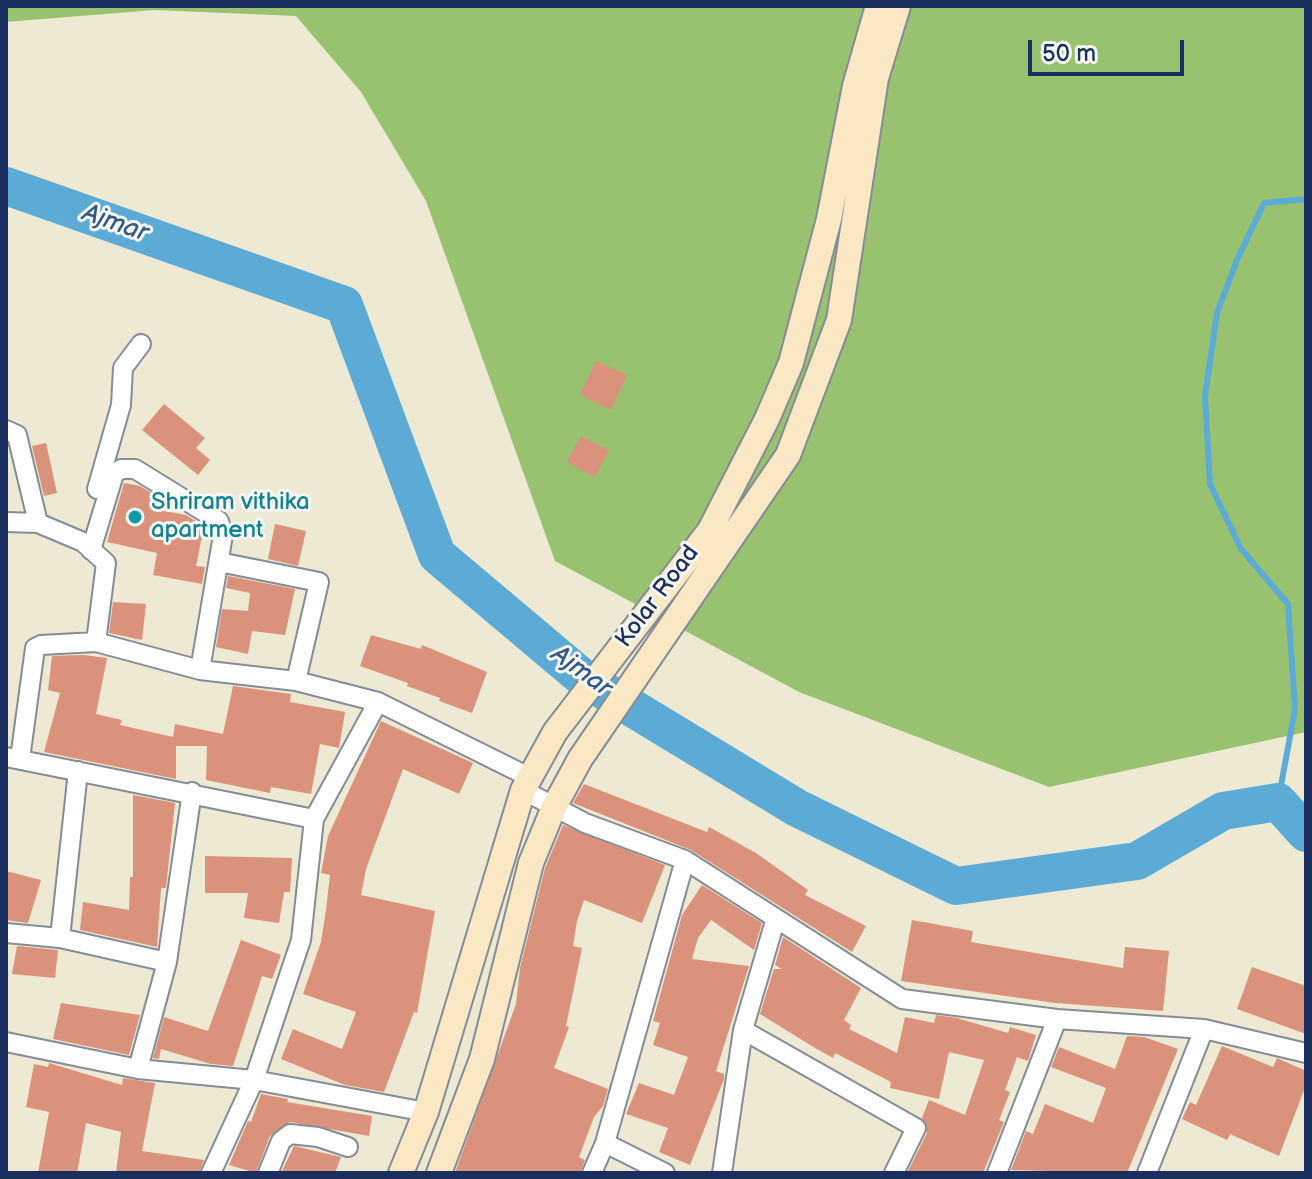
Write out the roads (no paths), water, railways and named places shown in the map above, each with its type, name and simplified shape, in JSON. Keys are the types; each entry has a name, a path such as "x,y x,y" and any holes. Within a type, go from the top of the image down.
{"main road":[{"name":"Kolar Road","path":"439,1173 482,1059 531,863 554,807 580,759 721,535 791,363 829,219 855,86 878,6"},
{"name":"Kolar Road","path":"401,1173 426,1112 527,784 555,732 788,455 839,320 876,78 898,6"}],"street":[{"path":"87,546 121,405 123,368 141,344"},
{"path":"6,430 17,435 38,523"},
{"path":"87,546 114,474 121,469 135,469 219,521 223,535 200,670"},
{"path":"6,522 38,523 87,546 106,563 96,642"},
{"path":"219,562 319,582 296,681"},
{"path":"314,819 13,758 35,648 96,642 200,670 296,681 378,702 527,784 554,807 585,823 685,860 775,921 902,999 1057,1019 1204,1029 1306,1053"},
{"path":"211,1173 254,1080 301,940 314,819 378,702"},
{"path":"60,938 78,771"},
{"path":"138,1069 167,962 192,792"},
{"path":"592,1173 605,1143 685,860"},
{"path":"722,1173 743,1030 775,921"},
{"path":"6,933 60,938 167,962"},
{"path":"997,1173 1057,1019"},
{"path":"1147,1173 1204,1029"},
{"path":"743,1030 916,1128 894,1173"},
{"path":"6,1042 138,1069 254,1080 426,1112"},
{"path":"268,1173 281,1141 290,1134 318,1137 348,1147"},
{"path":"605,1143 665,1173"}],"waterway":[{"name":"Ajmar","path":"6,186 344,305 437,555 583,678 797,808 956,886 1137,861 1223,811 1278,802 1306,833"},
{"path":"1278,802 1295,709 1288,604 1241,549 1210,484 1205,396 1217,313 1237,260 1264,203 1306,199"}],"place":[{"name":"Shriram vithika apartment","path":"135,517"}]}
